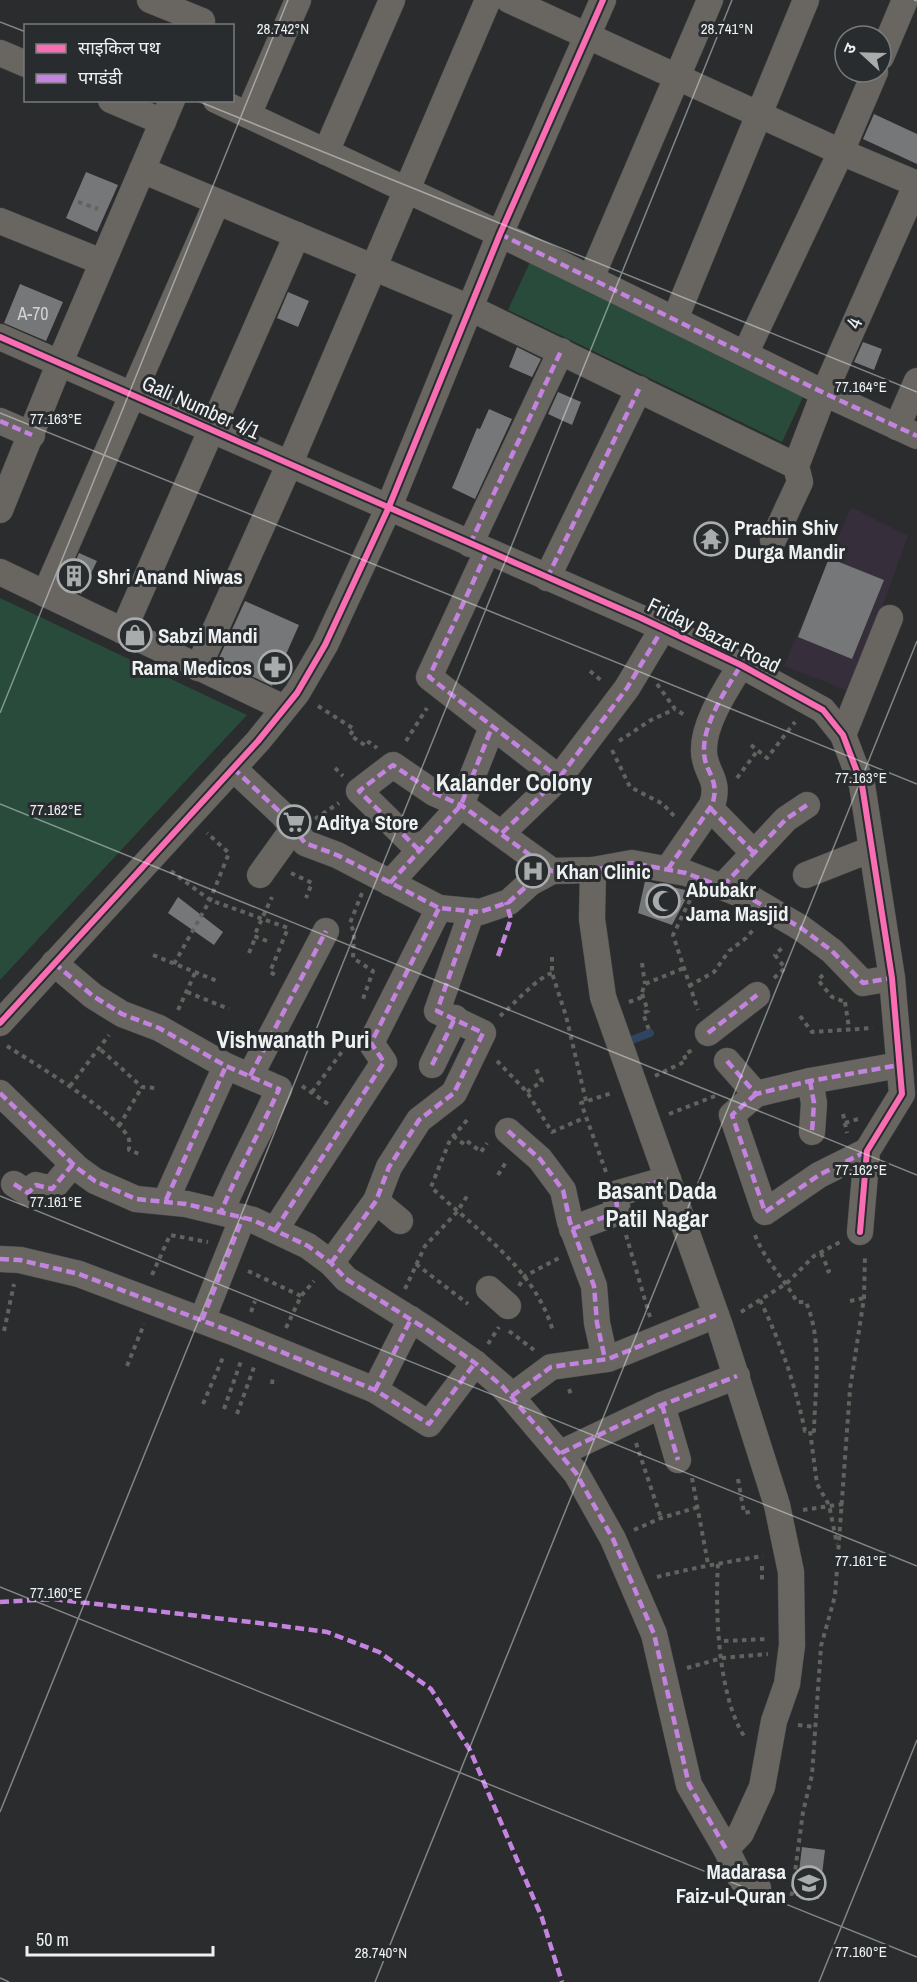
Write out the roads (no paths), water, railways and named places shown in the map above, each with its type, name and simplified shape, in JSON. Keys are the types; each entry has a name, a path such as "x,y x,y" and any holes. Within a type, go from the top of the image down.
{"street":[{"path":"150,0 204,16"},
{"path":"248,115 298,0"},
{"path":"326,152 392,0"},
{"path":"198,668 375,267 488,0"},
{"path":"509,0 841,152 917,184"},
{"path":"0,1023 233,768 291,700 325,645 388,509 500,234 603,0"},
{"path":"591,278 710,0"},
{"path":"675,319 806,0"},
{"path":"893,28 905,0"},
{"path":"0,53 24,63"},
{"path":"745,354 841,152 870,84"},
{"path":"3,495 32,435 60,362 168,111 121,102"},
{"path":"220,102 500,234 824,393 907,431 917,381"},
{"path":"142,170 470,308 796,466"},
{"name":"4","path":"773,540 800,482 796,466 824,393 917,184"},
{"path":"45,594 217,202"},
{"path":"0,221 102,262"},
{"path":"123,631 297,235"},
{"name":"Gali Number 4/1","path":"0,337 388,509"},
{"path":"559,778 429,677 479,548 561,351"},
{"path":"547,578 639,389"},
{"path":"0,421 32,435"},
{"name":"Friday Bazar Road","path":"388,509 663,628 741,665 823,710 843,735 862,785 892,978 902,1094 867,1151"},
{"path":"0,572 198,668 291,700"},
{"path":"843,735 891,618"},
{"path":"502,833 559,778 641,666 663,628"},
{"path":"668,869 710,808 716,794 716,783 704,749 713,710 741,665"},
{"path":"381,879 419,850 461,805 492,727"},
{"path":"419,850 359,791 393,765 434,793 461,805 552,871"},
{"path":"233,768 283,814 305,843 337,855 439,908 480,912 509,902 530,883 552,871 593,870 632,863 668,869 713,883 770,909 801,928 840,957 863,983 892,978"},
{"path":"713,883 754,853 786,819 807,805"},
{"path":"710,808 754,853"},
{"path":"260,874 296,832"},
{"path":"806,875 872,849"},
{"path":"593,870 592,919 600,980 608,1010 737,1376 780,1515 788,1552 793,1610 792,1645 787,1684 774,1721 762,1787 741,1833 726,1850"},
{"path":"275,1230 384,1062 371,1044 439,908"},
{"path":"331,1263 376,1201 389,1167 418,1120 454,1093 488,1044 455,1018 437,1011 472,911"},
{"path":"250,1076 326,931"},
{"path":"54,963 93,996 122,1014 167,1034 226,1066 279,1089 254,1145 233,1182 232,1215 226,1261 202,1320"},
{"path":"705,1039 757,995"},
{"path":"432,1065 455,1018"},
{"path":"867,1151 819,1175 765,1212 744,1126 732,1115 756,1094 810,1081 899,1065"},
{"path":"166,1200 226,1066"},
{"path":"733,1068 756,1094"},
{"path":"810,1081 814,1103 813,1132"},
{"path":"0,1093 21,1128 95,1181 136,1199 166,1200 232,1215 275,1230 308,1246 331,1263 346,1279 404,1314 476,1363 512,1396 561,1453 586,1489 613,1539 654,1634 689,1785 741,1879 758,1888"},
{"path":"508,1131 540,1159 563,1190 572,1229 594,1286 597,1323 605,1359"},
{"path":"860,1232 867,1151"},
{"path":"14,1184 28,1193 36,1185 52,1189 73,1164"},
{"path":"572,1229 617,1203 668,1179"},
{"path":"376,1201 400,1221"},
{"path":"10,1259 79,1274 202,1320 375,1390 429,1424 476,1363"},
{"path":"489,1288 508,1306"},
{"path":"375,1390 404,1314"},
{"path":"512,1396 551,1367 605,1359 654,1338 718,1320"},
{"path":"561,1453 662,1406 737,1376"},
{"path":"662,1406 684,1463"}],"waterway":[{"path":"624,1043 650,1033"}],"place":[{"name":"Prachin Shiv Durga Mandir","path":"711,539"},
{"name":"Shri Anand Niwas","path":"74,576"},
{"name":"Sabzi Mandi","path":"135,635"},
{"name":"Rama Medicos","path":"275,667"},
{"name":"Aditya Store","path":"294,822"},
{"name":"Khan Clinic","path":"533,871"},
{"name":"Abubakr Jama Masjid","path":"663,901"},
{"name":"Madarasa Faiz-ul-Quran","path":"809,1883"}],"district":[{"name":"Kalander Colony","path":"514,782"},
{"name":"Vishwanath Puri","path":"293,1039"},
{"name":"Basant Dada Patil Nagar","path":"657,1204"}]}
